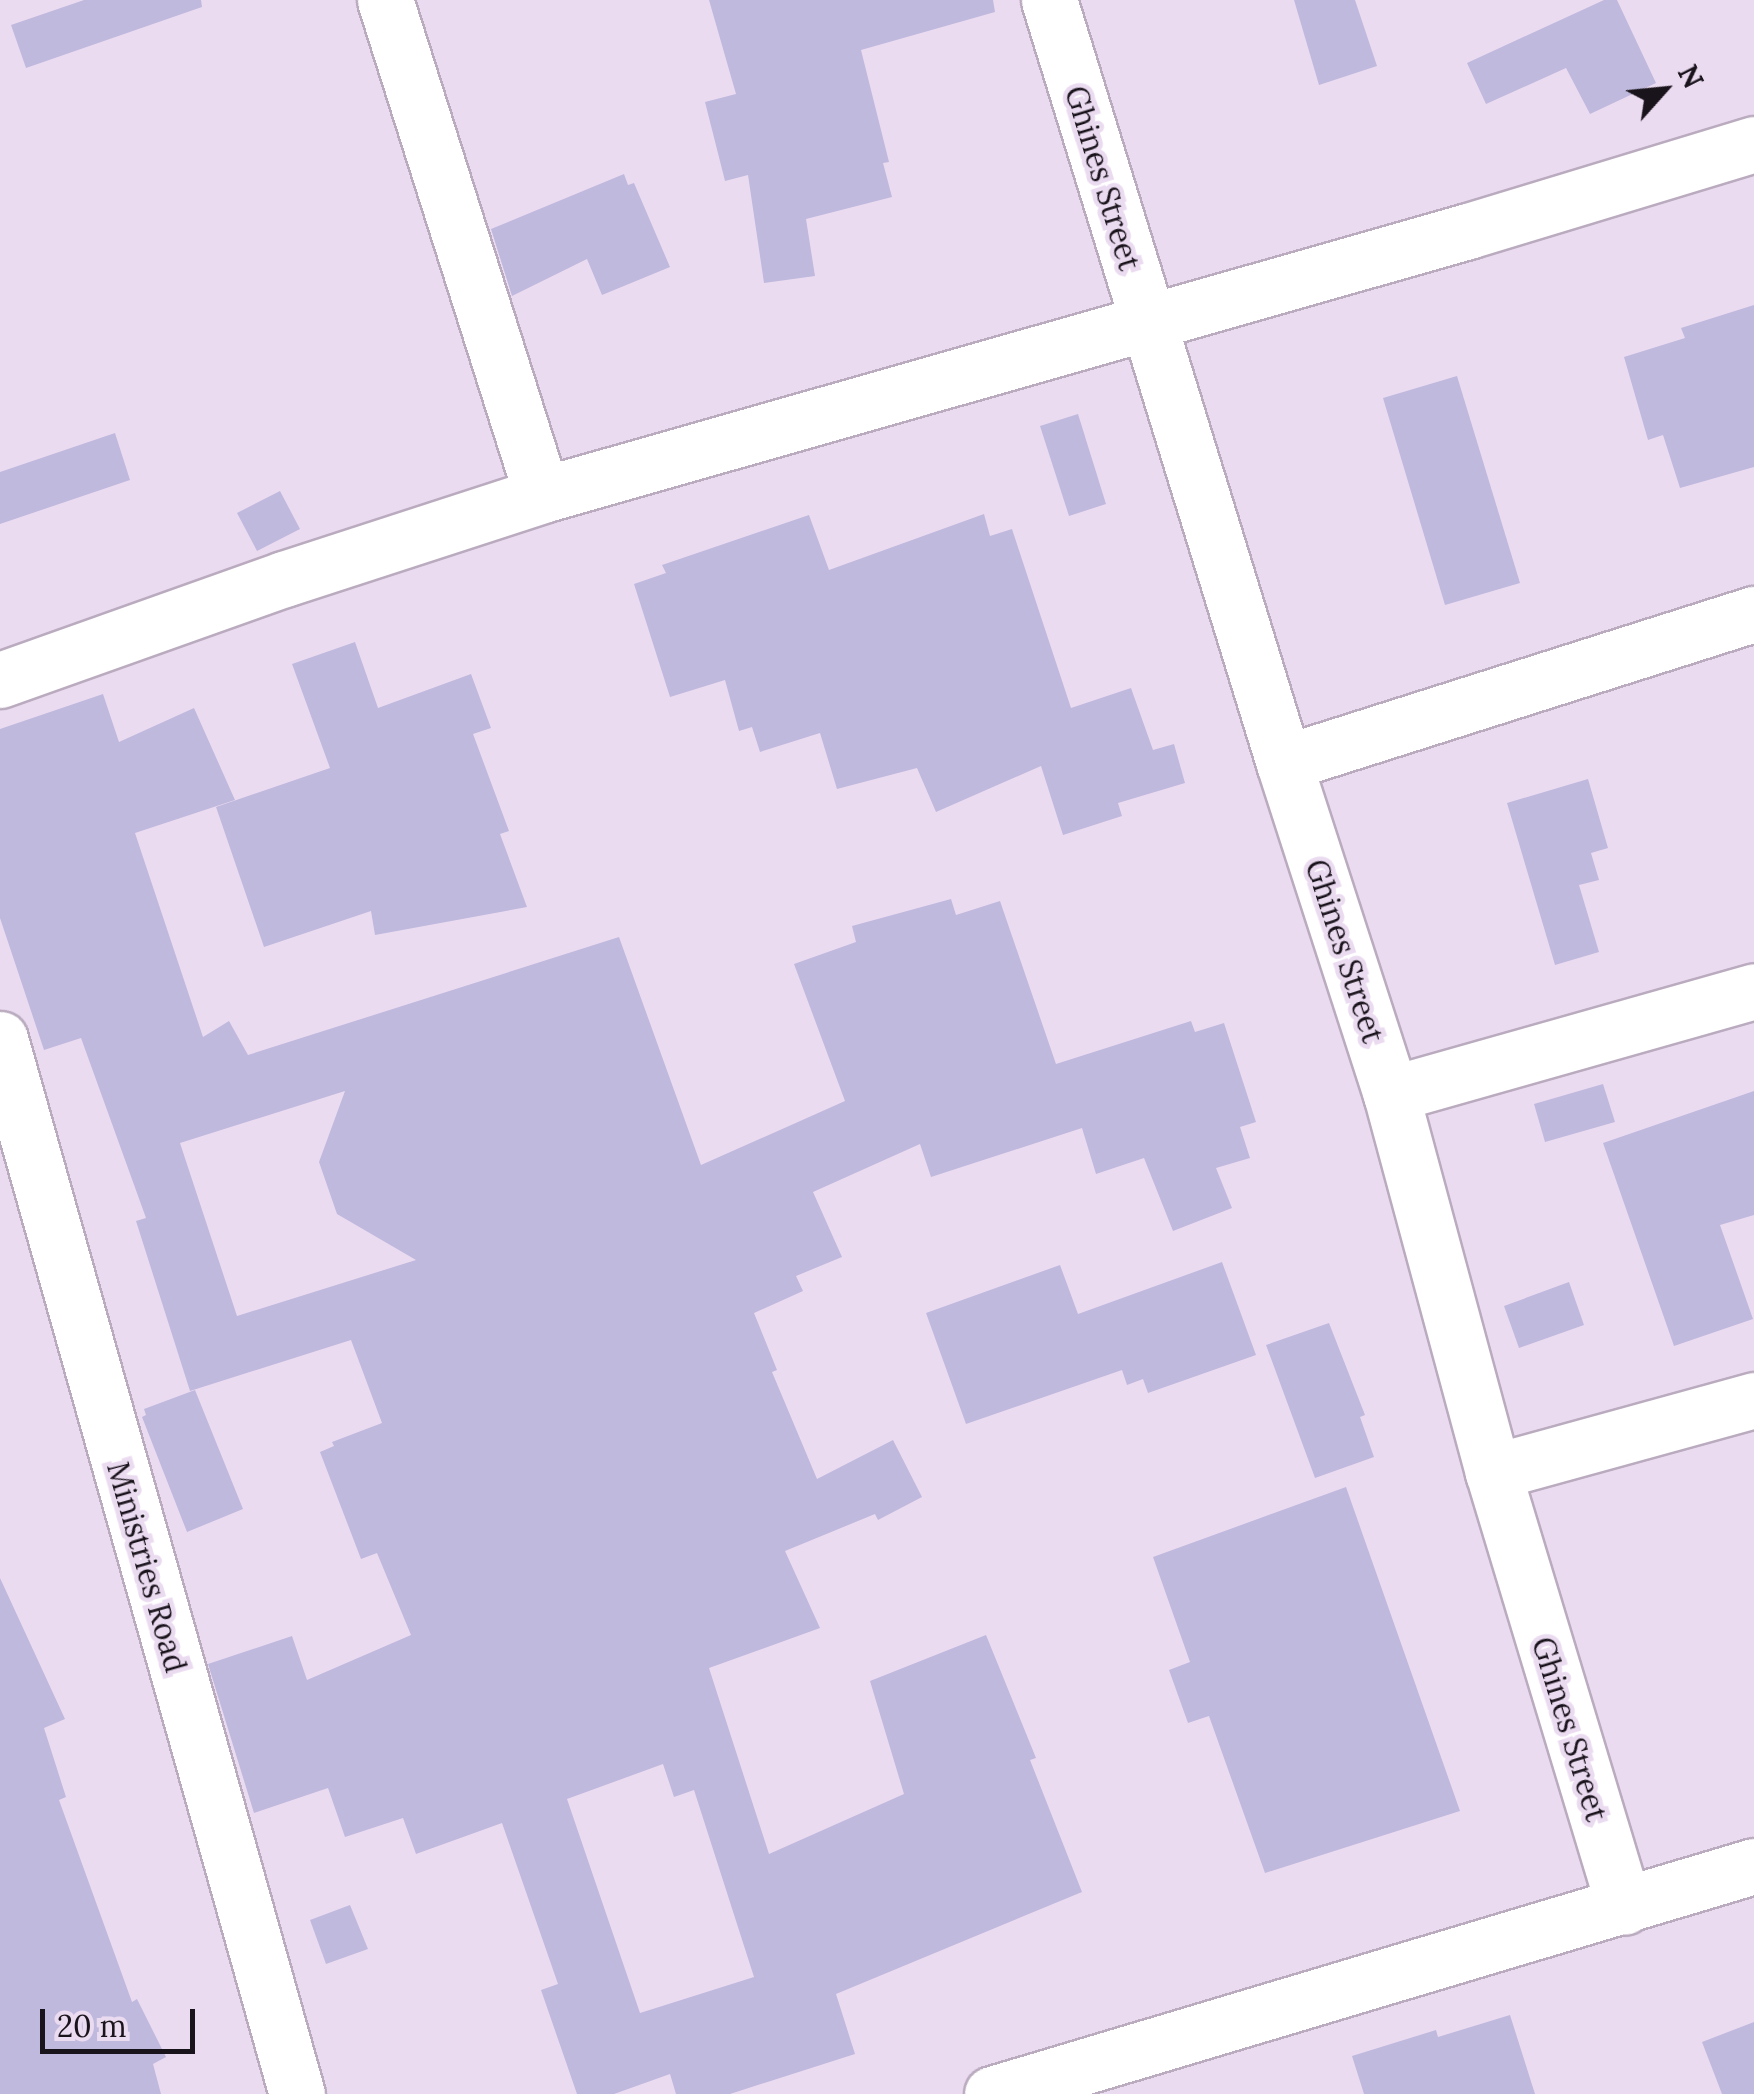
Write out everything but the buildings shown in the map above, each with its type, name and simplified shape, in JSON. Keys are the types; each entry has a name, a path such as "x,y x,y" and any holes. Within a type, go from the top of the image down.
{"street":[{"path":"385,0 542,495"},
{"name":"Ghines Street","path":"1050,0 1284,764 1392,1094 1493,1472 1624,1907"},
{"path":"0,680 284,579 542,495 1468,231 1754,144"},
{"path":"1284,764 1754,614"},
{"path":"1392,1094 1754,992"},
{"name":"Ministries Road","path":"0,1039 297,2094"},
{"path":"1493,1472 1754,1400"},
{"path":"992,2094 1754,1866"}]}
